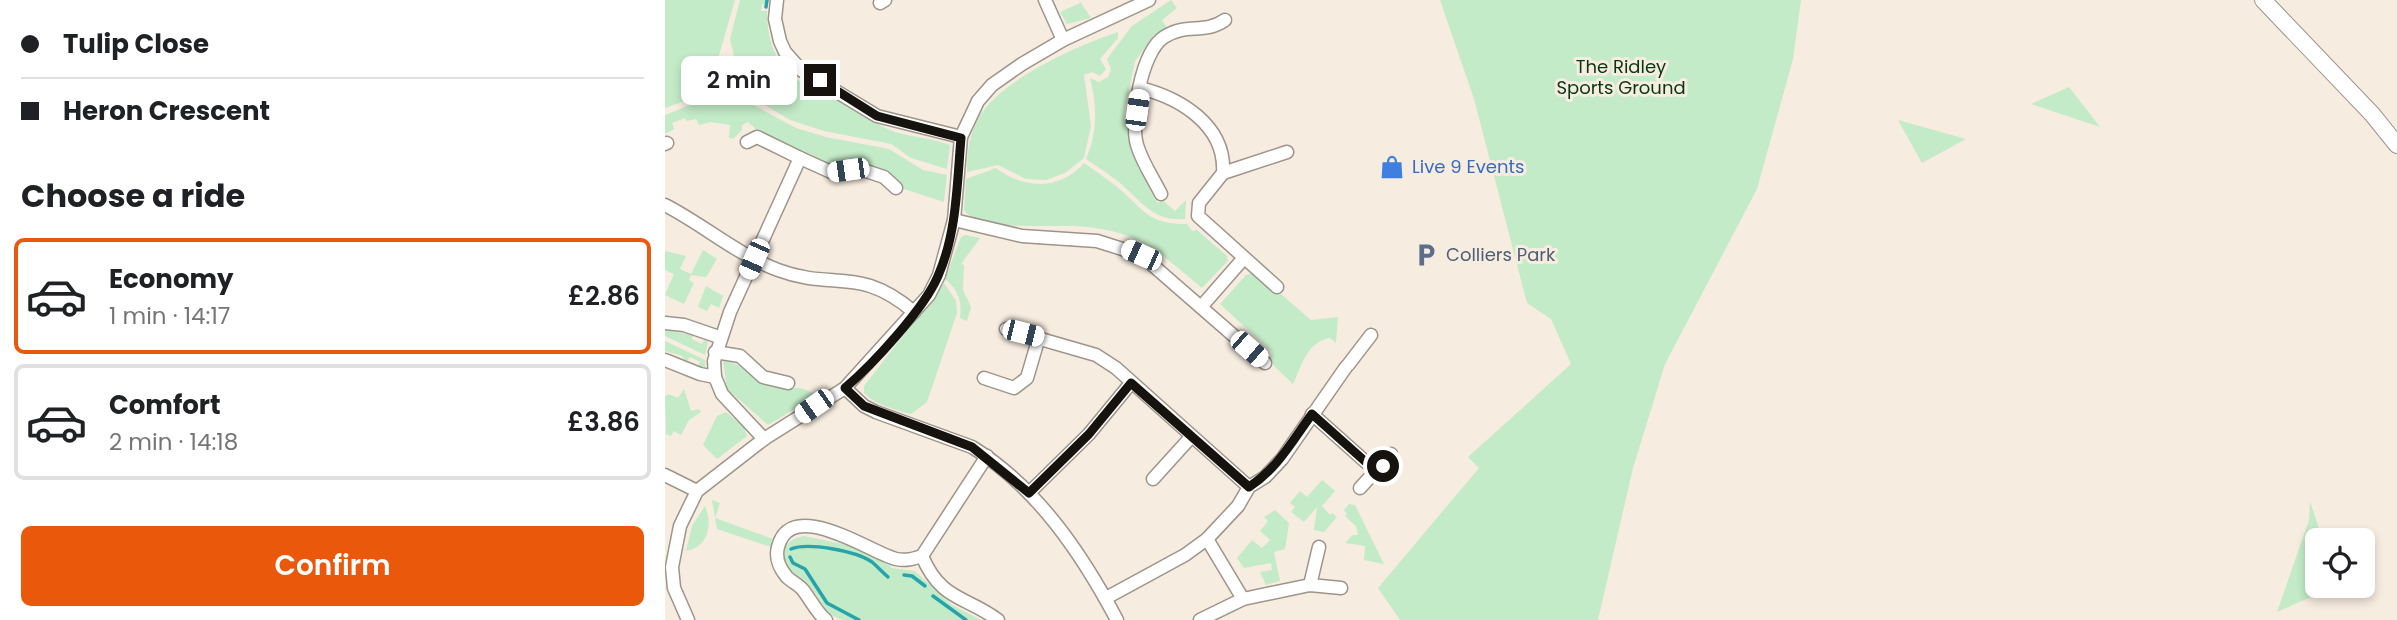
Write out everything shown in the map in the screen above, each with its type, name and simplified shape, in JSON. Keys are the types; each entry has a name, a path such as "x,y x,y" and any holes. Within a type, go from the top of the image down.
{"street":[{"path":"777,0 775,19 780,41 785,52 801,70 877,116 961,138"},
{"path":"1045,0 1063,40"},
{"path":"688,620 672,599 668,568 680,526 697,491 764,439 845,388 914,312 939,275 954,220 961,138 973,108 992,85 1063,40 1149,0"},
{"path":"2263,0 2372,114 2397,145"},
{"path":"1161,194 1137,147 1141,82 1153,47 1182,27 1213,28 1225,20"},
{"path":"1141,82 1171,97 1212,129 1223,173"},
{"path":"747,142 757,137 831,172 863,170 884,177 896,188"},
{"path":"1277,287 1198,216 1199,203 1223,173 1287,152"},
{"path":"764,439 748,419 729,402 715,377 715,352 719,337 800,158"},
{"path":"665,205 692,219 718,240 754,259 800,276 851,279 879,286 914,312"},
{"path":"954,220 1022,236 1097,241 1123,247 1141,255 1265,362"},
{"path":"1201,307 1243,259"},
{"path":"665,323 684,325 719,337"},
{"path":"1006,329 1096,355 1249,487"},
{"path":"1106,598 1185,555 1207,539 1238,506 1249,487 1265,477 1282,459 1371,335"},
{"path":"984,378 1014,388 1027,378 1039,337"},
{"path":"715,352 740,356 763,377 788,383"},
{"path":"665,360 715,377"},
{"path":"1029,493 1089,434 1131,383"},
{"path":"845,388 864,406 972,447 987,456 1029,493 1057,525 1106,598 1117,620"},
{"path":"1312,414 1377,472"},
{"path":"1153,479 1191,437"},
{"path":"1360,488 1391,454"},
{"path":"826,620 802,589 782,571 778,562 779,543 788,532 801,527 837,532 894,559 910,560 922,556 987,456"},
{"path":"665,475 697,491"},
{"path":"1207,539 1243,599"},
{"path":"1310,584 1319,547"},
{"path":"922,556 928,570 956,599 998,620"},
{"path":"1200,620 1243,599 1310,584 1341,588"}],"green space":[{"path":"665,0 735,0 715,69 693,98 665,108"},
{"path":"740,0 769,0 768,3 762,4 761,11 767,11 769,36 773,47 783,66 791,74 815,91 838,100 886,128 950,145 947,169 911,158 891,144 824,131 790,120 765,105 748,87 735,60 730,39"},
{"path":"1079,0 1091,18 1067,24 1060,12 1080,3"},
{"path":"1171,0 1177,8 1162,20 1167,28 1154,35 1135,61 1124,114 1131,150 1154,198 1158,203 1162,200 1175,211 1186,200 1185,219 1156,214 1119,182 1086,159 1093,139 1095,119 1090,78 1099,82 1108,77 1111,69 1107,59 1132,26"},
{"name":"The Ridley Sports Ground","path":"1440,0 1801,0 1793,59 1757,189 1665,364 1633,468 1598,620 1400,620 1378,588 1479,468 1468,457 1571,364 1551,319 1527,303 1474,99"},
{"path":"1118,32 1118,38 1100,59 1106,69 1100,76 1092,72 1084,75 1091,126 1084,158 1065,173 1046,180 1026,179 998,165 967,172 969,145 975,125 988,105 1003,91 1061,55"},
{"path":"723,64 729,64 746,96 712,89 710,83"},
{"path":"2069,87 2100,127 2031,104"},
{"path":"742,99 796,128 826,137 889,149 923,170 947,175 944,202 904,189 885,172 837,167 831,162 829,165 759,132 748,122 742,125 742,130 733,139 729,138 730,125 711,122 699,125 696,119 687,121 685,118 672,123 674,129 665,134 665,115 690,105"},
{"path":"1898,120 1966,139 1922,163"},
{"path":"1084,163 1116,186 1147,214 1163,222 1187,224 1192,231 1197,230 1227,256 1228,261 1202,288 1158,252 1131,237 1096,228 998,224 971,217 964,210 966,179 996,168 1018,180 1041,184 1064,179"},
{"path":"965,235 980,238 961,264 964,265 963,290 971,307 967,321 960,318 959,297 954,287 945,279 961,237"},
{"path":"703,250 717,259 706,277 691,275 689,280 694,283 684,304 665,295 674,274 665,270 665,251 686,256 680,269 691,274"},
{"path":"1255,272 1311,320 1338,317 1336,343 1330,338 1316,344 1306,355 1293,384 1269,361 1272,352 1220,304 1246,275"},
{"path":"944,283 956,301 957,313 927,402 911,414 886,407 864,393 864,386"},
{"path":"706,286 723,296 719,308 711,304 707,311 698,307"},
{"path":"665,330 693,335 692,339 702,344 704,340 708,342 705,355 665,336"},
{"path":"665,341 705,360 705,370 697,368 700,362 690,357 686,362 682,356 665,351"},
{"path":"723,361 745,369 765,383 779,388 805,389 816,396 768,425 727,389"},
{"path":"684,389 691,411 699,409 701,412 689,420 681,435 674,431 671,436 666,434 665,397 668,394 678,398"},
{"path":"726,412 744,427 747,436 717,459 703,445 717,416"},
{"path":"1322,480 1335,491 1322,506 1330,515 1332,513 1337,517 1324,532 1314,530 1317,507 1304,522 1291,512 1295,507 1290,503 1300,491 1307,497"},
{"path":"712,500 720,503 715,518"},
{"path":"2310,501 2319,528 2306,528"},
{"path":"1349,504 1355,505 1384,564 1364,560 1365,546 1345,543 1353,535 1358,535 1356,526 1345,516 1347,514 1344,510"},
{"path":"705,506 709,520 707,534 699,545 686,551 692,526"},
{"path":"1275,510 1289,523 1285,549 1274,552 1280,581 1266,585 1260,572 1272,570 1271,563 1244,568 1237,558 1252,540 1262,548 1270,540 1260,531 1268,521 1264,517"},
{"path":"715,518 776,540 774,548 717,529"},
{"path":"2305,532 2305,598 2309,598 2277,612"},
{"path":"804,536 874,554 892,568 915,571 952,605 981,620 836,618 826,610 813,589 786,565 784,554 787,546 793,540"}],"waterway":[{"path":"766,7 767,0"},
{"path":"791,549 820,547 855,554 872,562 888,577"},
{"path":"790,557 793,563 805,569 827,603 859,620"},
{"path":"904,575 912,576 925,586"},
{"path":"933,596 966,620"}],"place":[{"name":"Live 9 Events","path":"1392,167"},
{"name":"Colliers Park","path":"1426,255"}],"route":[{"path":"820,80 877,116 961,138 954,220 939,275 929,295 856,379 845,388 864,406 972,447 987,456 1029,493 1089,434 1131,383 1249,487 1265,477 1282,459 1312,414 1377,472 1383,466"}]}
